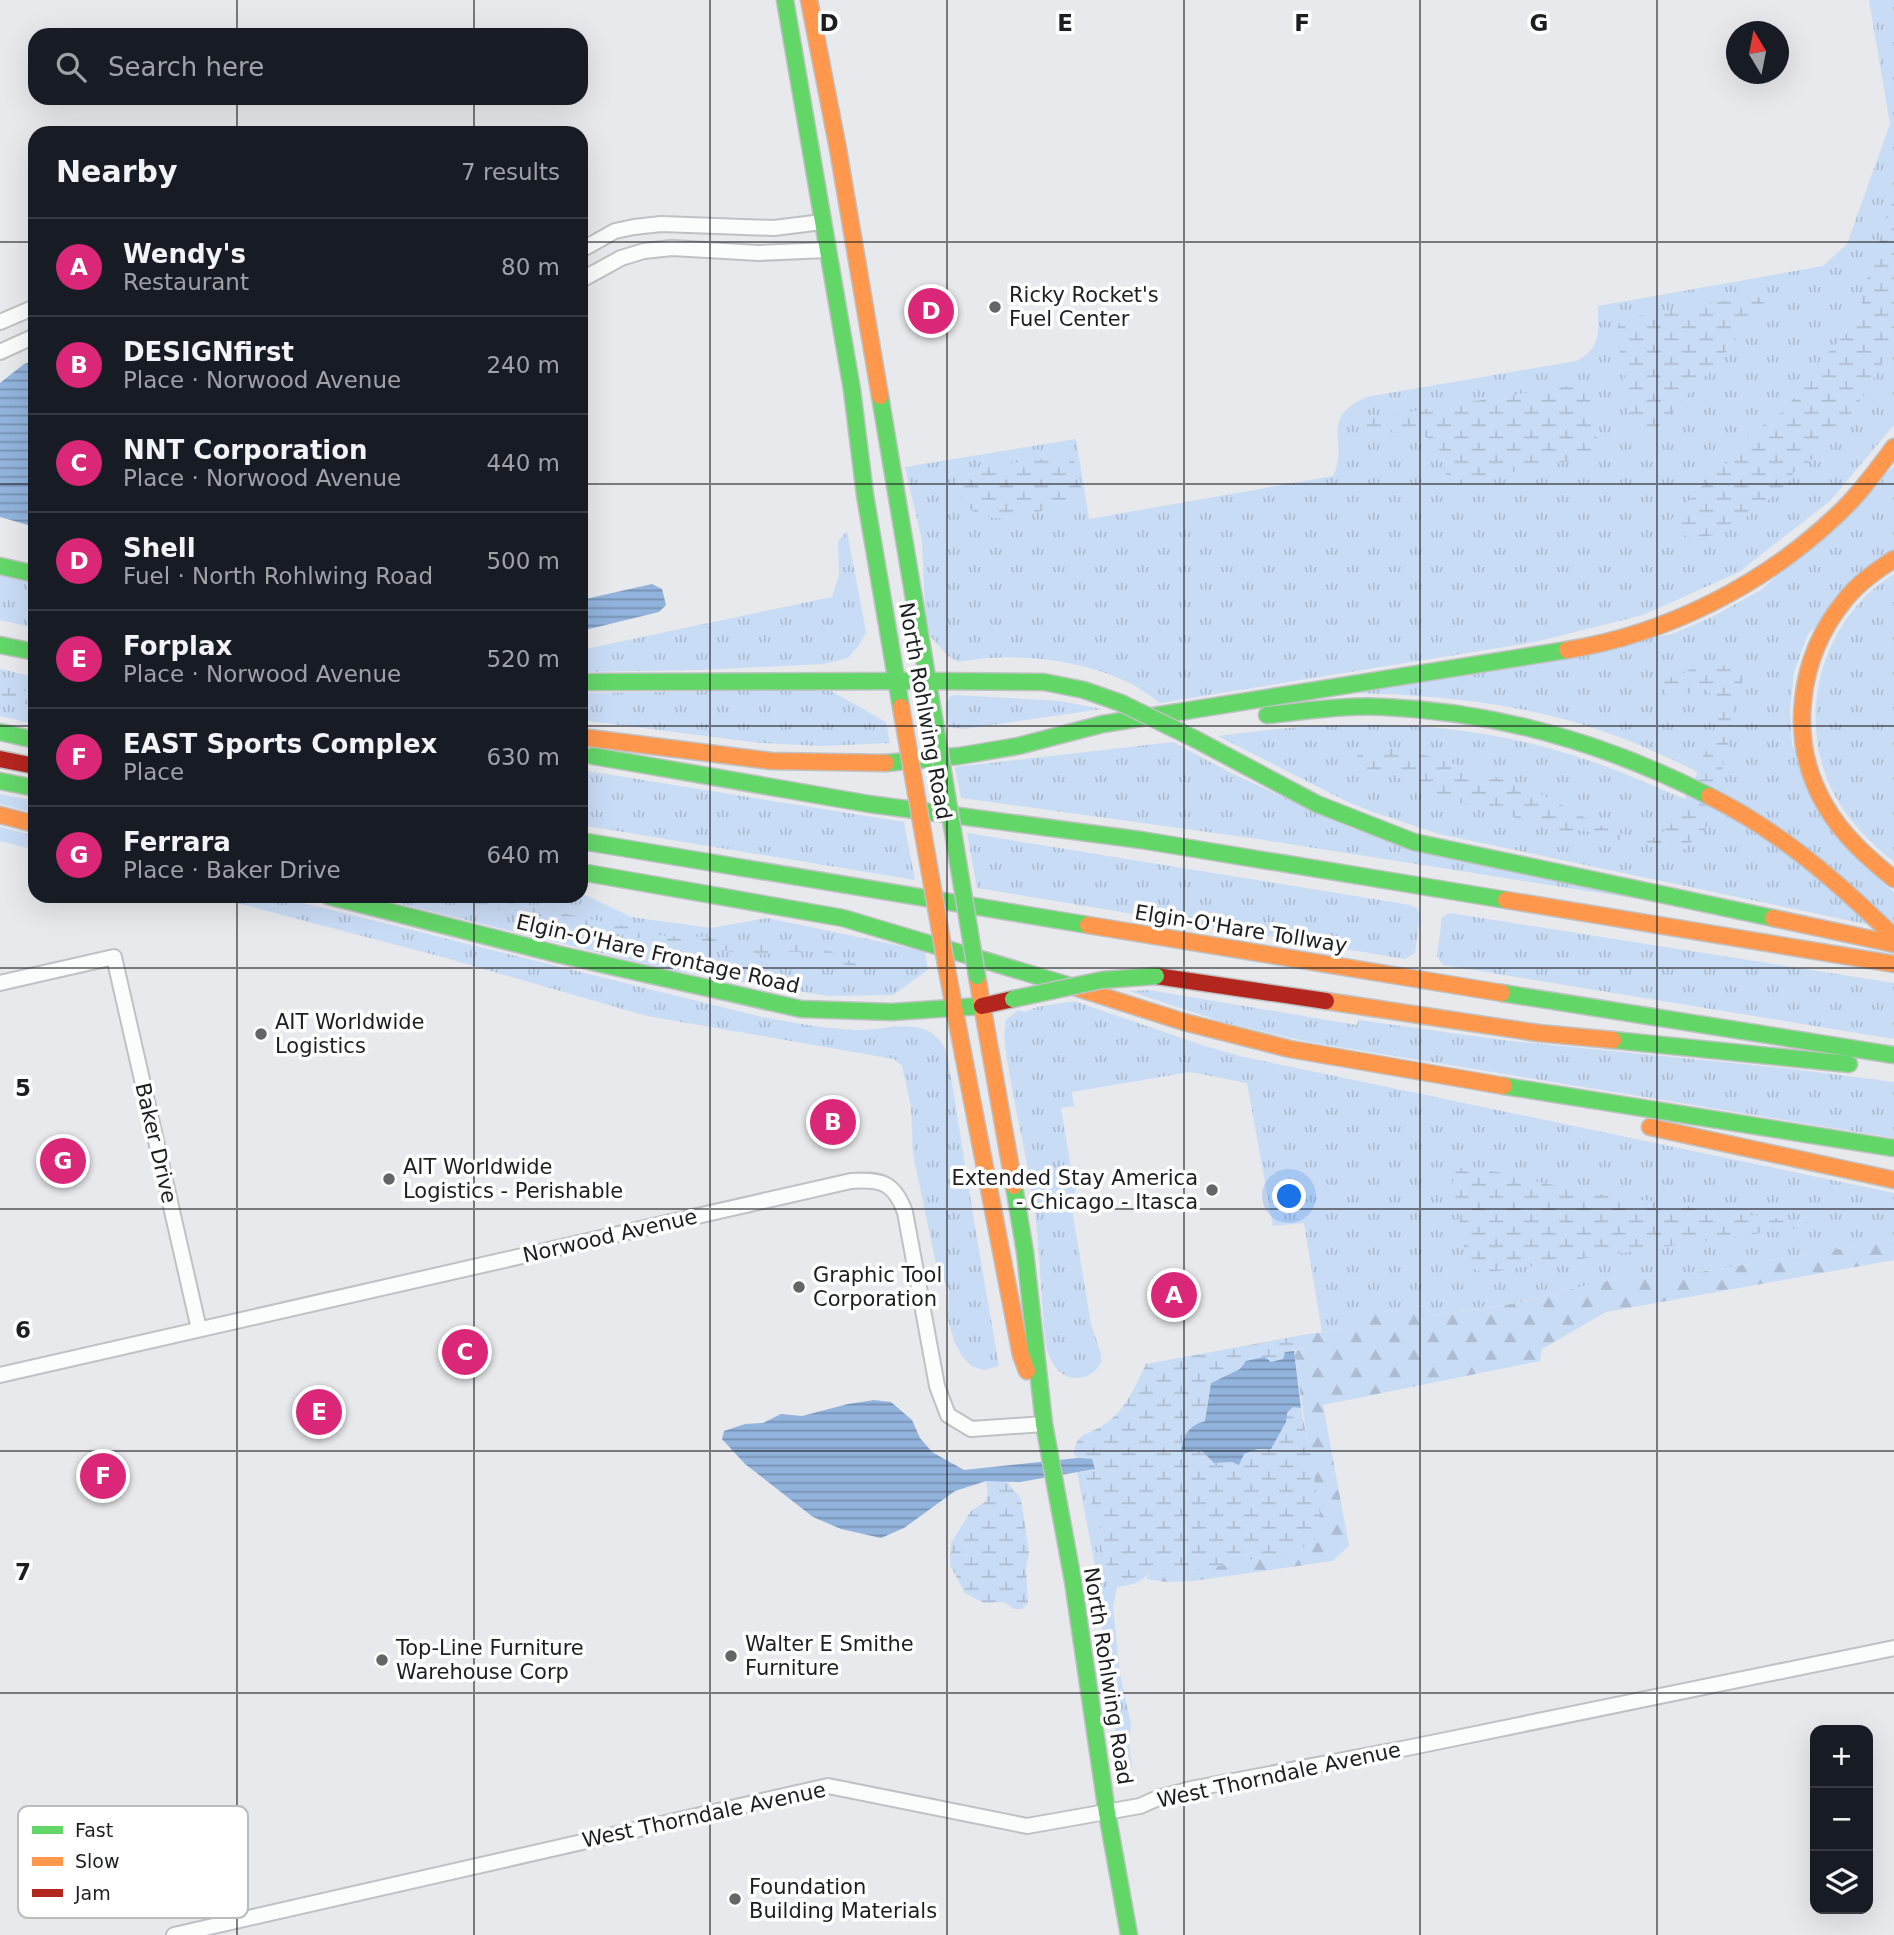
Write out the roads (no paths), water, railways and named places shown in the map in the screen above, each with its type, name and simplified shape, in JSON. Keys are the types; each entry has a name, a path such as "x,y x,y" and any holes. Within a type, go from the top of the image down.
{"main road":[{"path":"785,0 822,222 833,246"},
{"name":"North Rohlwing Road","path":"809,0 849,215 1025,1252 1044,1424 1073,1581 1107,1813 1129,1935"},
{"path":"833,246 849,215"},
{"path":"833,246 845,248 859,327 875,370"},
{"name":"North Rohlwing Road","path":"833,246 866,495 947,970 1021,1355 1044,1424"},
{"path":"1018,746 1103,724 1574,649 1608,643 1652,630 1759,579 1796,551 1842,510 1894,447"},
{"path":"1894,559 1858,583 1826,625 1806,673 1801,717 1803,743 1811,776 1829,811 1851,841 1894,878"},
{"path":"0,566 28,572"},
{"path":"0,645 28,651"},
{"path":"588,682 1044,682 1084,690 1121,704 1195,739 1347,818 1414,842 1894,944"},
{"path":"588,738 726,757 812,763 887,762 959,756 1245,717 1330,709 1382,707 1474,716 1524,725 1589,743 1653,768 1718,799 1804,853 1861,900 1894,937"},
{"path":"0,732 28,738"},
{"path":"588,755 869,804 1141,840 1894,964"},
{"path":"0,759 28,765"},
{"path":"0,782 28,787"},
{"path":"0,815 28,822"},
{"name":"Elgin-O'Hare Tollway","path":"588,842 1396,976 1894,1055"},
{"path":"588,873 843,918 1000,963 1228,1034 1290,1049 1435,1075 1894,1148"},
{"name":"Elgin-O'Hare Frontage Road","path":"356,903 557,954 801,1009 837,1013 982,1006 1102,979 1131,975 1156,976 1538,1033 1894,1070"},
{"path":"1435,1075 1496,1095 1894,1180"}],"street":[{"path":"588,246 615,231 661,224 774,228 822,222"},
{"path":"588,276 621,258 644,251 673,248 759,253 833,246"},
{"path":"0,322 28,310"},
{"path":"0,352 28,339"},
{"name":"Baker Drive","path":"0,983 114,957 199,1329"},
{"name":"Norwood Avenue","path":"0,1375 851,1181 878,1182 890,1186 899,1196 905,1212 937,1386 948,1415 971,1430 1044,1424"},
{"name":"West Thorndale Avenue","path":"174,1935 828,1786 1019,1826 1107,1813 1140,1806 1191,1789 1407,1748 1894,1648"}],"water":[{"path":"28,363 28,525 0,517 0,383"},
{"path":"652,584 662,589 666,605 659,612 588,629 588,598"},
{"path":"1294,1351 1301,1408 1293,1407 1287,1413 1286,1422 1271,1449 1257,1449 1244,1454 1239,1465 1232,1462 1214,1463 1201,1450 1181,1452 1188,1432 1205,1421 1211,1383 1240,1369 1246,1361 1265,1357 1271,1362 1283,1359 1285,1352"},
{"path":"874,1400 891,1402 912,1420 920,1438 932,1452 964,1470 1078,1458 1092,1459 1095,1469 1020,1482 986,1481 955,1491 904,1528 881,1538 841,1529 813,1517 745,1464 722,1439 724,1431 745,1424 763,1423 781,1414 802,1416"}],"place":[{"name":"Ricky Rocket's Fuel Center","path":"995,307"},
{"name":"Shell","path":"931,311"},
{"name":"AIT Worldwide Logistics","path":"261,1034"},
{"name":"DESIGNfirst","path":"833,1122"},
{"name":"Ferrara","path":"63,1161"},
{"name":"AIT Worldwide Logistics - Perishable","path":"389,1179"},
{"name":"Extended Stay America - Chicago - Itasca","path":"1212,1190"},
{"name":"Graphic Tool Corporation","path":"799,1287"},
{"name":"Wendy's","path":"1174,1295"},
{"name":"NNT Corporation","path":"465,1352"},
{"name":"Forplax","path":"319,1412"},
{"name":"EAST Sports Complex","path":"103,1476"},
{"name":"Walter E Smithe Furniture","path":"731,1656"},
{"name":"Top-Line Furniture Warehouse Corp","path":"382,1660"},
{"name":"Foundation Building Materials","path":"735,1899"}]}
